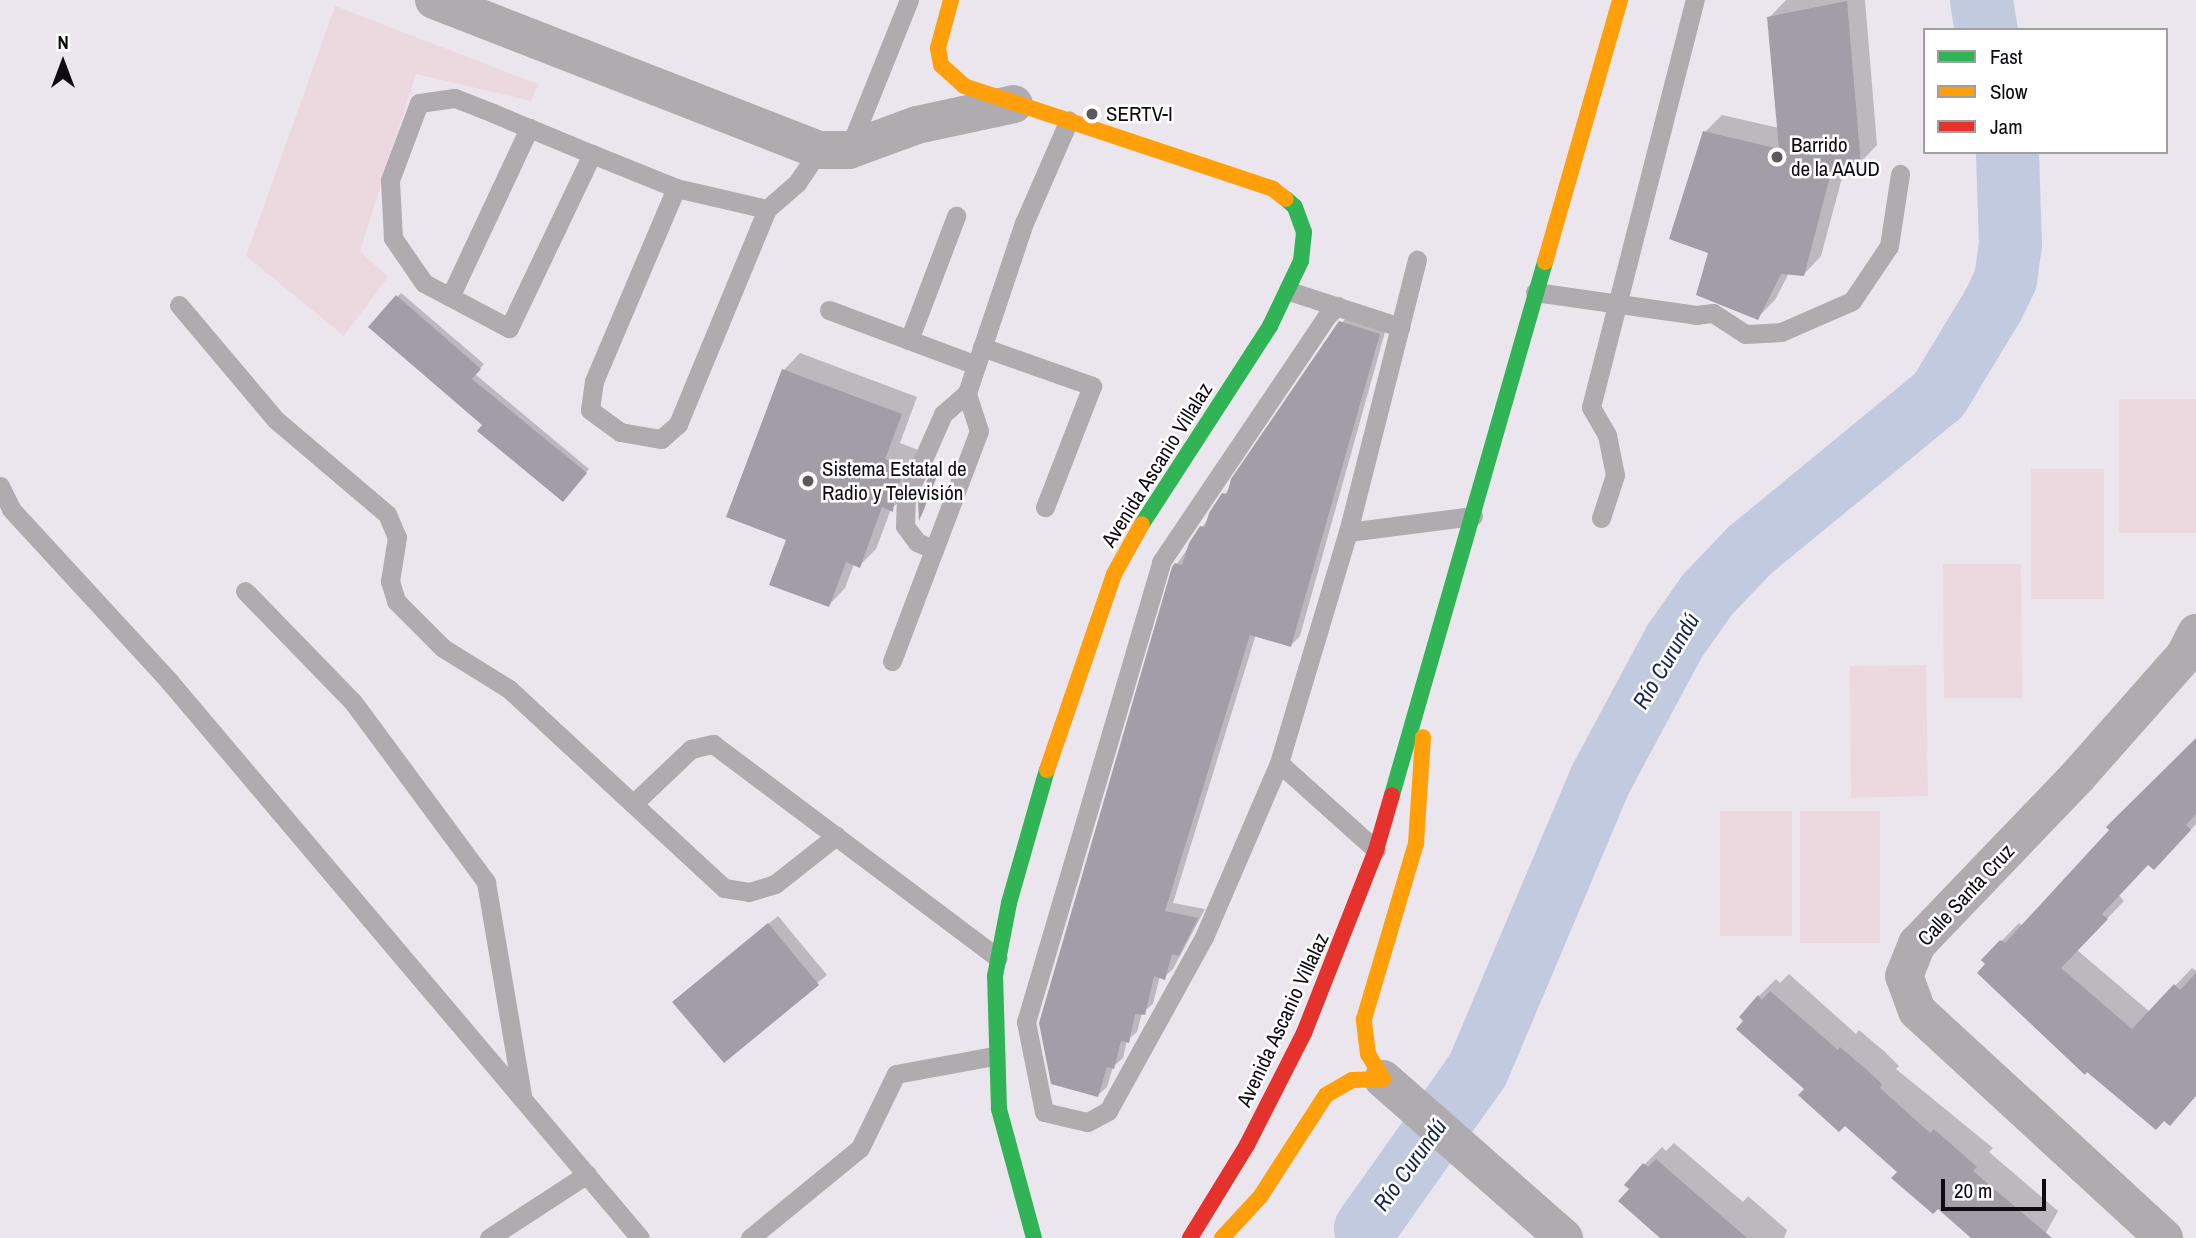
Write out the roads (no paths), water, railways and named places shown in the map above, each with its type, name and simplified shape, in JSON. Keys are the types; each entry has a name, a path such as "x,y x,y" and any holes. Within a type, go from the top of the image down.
{"main road":[{"name":"Avenida Ascanio Villalaz","path":"951,0 938,41 941,65 964,86 1282,195 1295,207 1304,232 1301,261 1289,291 1114,575 1041,789 998,958 992,1013 999,1109 1035,1237"},
{"name":"Avenida Ascanio Villalaz","path":"1190,1238 1247,1145 1304,1033 1335,963 1376,850 1620,0"},
{"path":"1391,1086 1368,1054 1364,1019 1420,825 1423,692"},
{"path":"1222,1238 1260,1197 1326,1095 1352,1080 1391,1086"}],"street":[{"path":"434,0 834,150 917,125 1014,104"},
{"name":"Calle Santa Cruz","path":"2164,1238 1917,1011 1904,976 1917,944 2078,776 2185,655 2196,634"},
{"path":"1391,1086 1564,1238"}],"lane":[{"path":"676,188 594,382 590,410 620,432 662,439 678,424 767,209 834,150 909,0"},
{"path":"1601,518 1615,475 1607,435 1591,407 1695,0"},
{"path":"592,154 509,328 424,283 393,238 390,180 419,103 455,98 676,188 767,209"},
{"path":"934,550 917,542 905,526 906,498 943,414 967,393 1024,223 1069,120"},
{"path":"450,297 529,128"},
{"path":"1535,292 1618,305 1713,313 1745,334 1781,332 1852,301 1889,246 1900,174"},
{"path":"909,340 956,216"},
{"path":"1337,306 1326,317 1161,562 1026,1022 1044,1112 1087,1122 1108,1111 1204,937 1279,763 1348,532 1417,260"},
{"path":"1289,291 1400,327"},
{"path":"179,305 276,420 387,514 397,537 390,581 396,601 443,648 509,690 724,888 749,892 775,884 836,836"},
{"path":"829,310 909,340 1092,386 1045,508"},
{"path":"892,661 979,431 967,393"},
{"path":"0,486 10,509 169,681 640,1238"},
{"path":"1348,532 1473,516"},
{"path":"245,591 353,702 486,883 523,1098"},
{"path":"634,803 691,749 713,744 998,958"},
{"path":"1279,763 1376,850"},
{"path":"750,1238 860,1148 897,1074 994,1056"},
{"path":"489,1238 587,1174"}],"waterway":[{"name":"Río Curundú","path":"1981,0 1986,28"},
{"name":"Río Curundú","path":"1365,1228 1477,1070 1601,777 1674,641 1707,594 1749,550 1938,395 1992,306 2005,279 2010,244 2007,154"}],"place":[{"name":"SERTV-I","path":"1092,114"},
{"name":"Barrido de la AAUD","path":"1777,157"},
{"name":"Sistema Estatal de Radio y Televisión","path":"808,481"}]}
